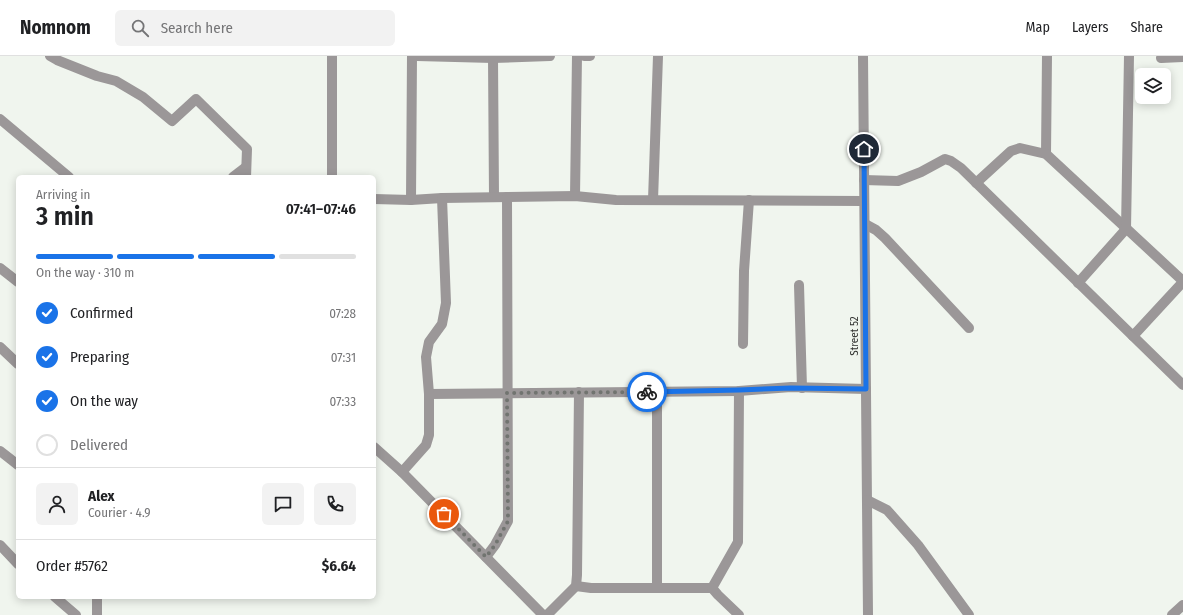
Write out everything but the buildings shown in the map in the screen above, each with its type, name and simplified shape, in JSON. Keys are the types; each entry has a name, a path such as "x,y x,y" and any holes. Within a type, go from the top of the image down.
{"street":[{"path":"50,56 97,76 116,81 143,97 172,122 196,99 247,149 246,172"},
{"path":"332,56 332,175"},
{"path":"411,200 412,56"},
{"path":"417,56 493,58 550,56"},
{"path":"575,196 577,56"},
{"path":"584,56 590,56"},
{"path":"653,200 658,56"},
{"name":"Street 52","path":"863,56 868,615"},
{"path":"1046,154 1047,56"},
{"path":"1078,283 1126,229 1129,56"},
{"path":"1161,58 1183,57"},
{"path":"493,58 494,197"},
{"path":"0,119 67,175"},
{"path":"976,183 1011,151 1020,148 1046,154 1183,282 1133,336"},
{"path":"864,180 898,181 921,172 945,159 951,161 961,168 1183,385"},
{"path":"376,199 411,200 442,198 575,196 616,200 864,201"},
{"path":"486,557 495,545 508,521 507,197"},
{"path":"402,472 426,445 429,435 429,394 426,357 429,342 442,324 446,303 442,198"},
{"path":"743,344 744,271 749,200"},
{"path":"865,224 876,230 885,238 969,328"},
{"path":"0,268 16,280"},
{"path":"799,285 802,388"},
{"path":"0,348 16,362"},
{"path":"429,394 802,388 866,389"},
{"path":"712,588 738,542 739,390"},
{"path":"657,391 658,588"},
{"path":"547,615 576,586 579,392"},
{"path":"376,449 402,472 543,615"},
{"path":"0,452 16,464"},
{"path":"867,500 887,510 918,545 969,615"},
{"path":"0,545 16,562"},
{"path":"576,586 591,588 712,588 739,615"},
{"path":"57,599 76,615"},
{"path":"97,599 97,615"},
{"path":"1172,615 1183,605"}],"way so far":[{"path":"444,514 486,557 495,545 508,521 507,393 647,392"}],"route":[{"path":"647,392 791,388 866,389 864,149"}]}
